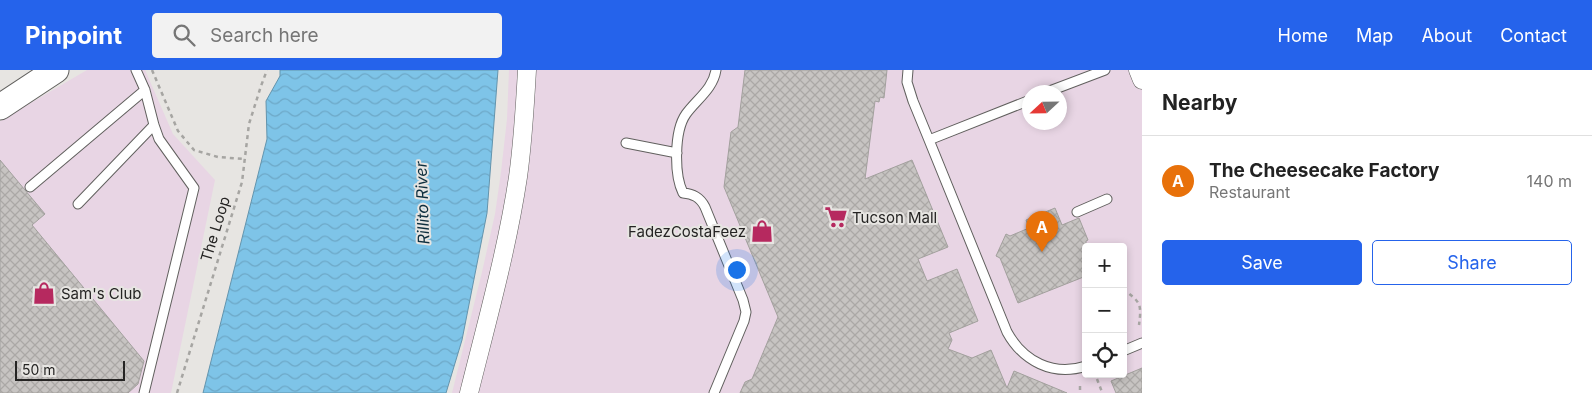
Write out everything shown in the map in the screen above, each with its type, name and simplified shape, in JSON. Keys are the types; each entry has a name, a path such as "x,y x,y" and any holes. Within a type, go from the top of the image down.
{"main road":[{"path":"0,106 56,70"}],"street":[{"path":"469,393 505,249 512,212 522,137 527,70"},
{"path":"1138,70 1142,80"}],"lane":[{"path":"136,70 145,90 159,139 194,188 144,393"},
{"path":"714,393 744,321 745,306 703,203 696,196 683,193 679,182 677,154 681,122 713,83 716,70"},
{"path":"908,70 907,82 913,101 1007,332 1018,350 1044,367 1066,370 1082,367"},
{"path":"1065,85 1105,70"},
{"path":"30,187 145,90"},
{"path":"929,140 1022,103"},
{"path":"78,204 154,126"},
{"path":"626,143 677,154"},
{"path":"1077,212 1107,199"},
{"path":"1127,350 1142,344"}],"path":[{"path":"152,70 178,131 194,150 218,157 244,159"},
{"name":"The Loop","path":"177,393 242,182 249,124 267,70"},
{"path":"1127,292 1137,300 1141,310 1139,325"},
{"path":"1097,379 1102,392"},
{"path":"1080,386 1080,393"}],"shaded area":[{"path":"87,70 145,70 173,134 215,180 171,393 0,393 0,121"},
{"path":"509,70 1142,70 1142,393 452,393 495,214 507,119"}],"water":[{"name":"Rillito River","path":"280,70 498,70 487,213 462,340 446,393 203,393 267,139 266,101 280,76"}],"building":[{"name":"Tucson Mall","path":"745,70 887,70 884,98 880,97 879,102 875,101 865,179 912,160 948,247 918,259 927,281 957,269 978,321 949,333 952,340 948,349 972,358 991,350 1007,388 1014,371 1067,393 740,393 745,382 752,379 778,317 724,187 731,132 738,127"},
{"name":"Sam's Club","path":"0,160 45,214 32,225 144,361 138,384 128,393 0,393"},
{"path":"1055,208 1062,225 1079,218 1088,240 1086,243 1082,243 1082,278 1018,303 1000,258 996,256 1006,234 1010,236 1029,228 1026,220"},
{"path":"1142,368 1142,393 1116,393 1111,381 1118,378 1127,378 1127,374"}],"place":[{"name":"Tucson Mall","path":"836,217"},
{"name":"FadezCostaFeez","path":"762,231"},
{"name":"The Cheesecake Factory","path":"1042,252"},
{"name":"Sam's Club","path":"44,293"}]}
